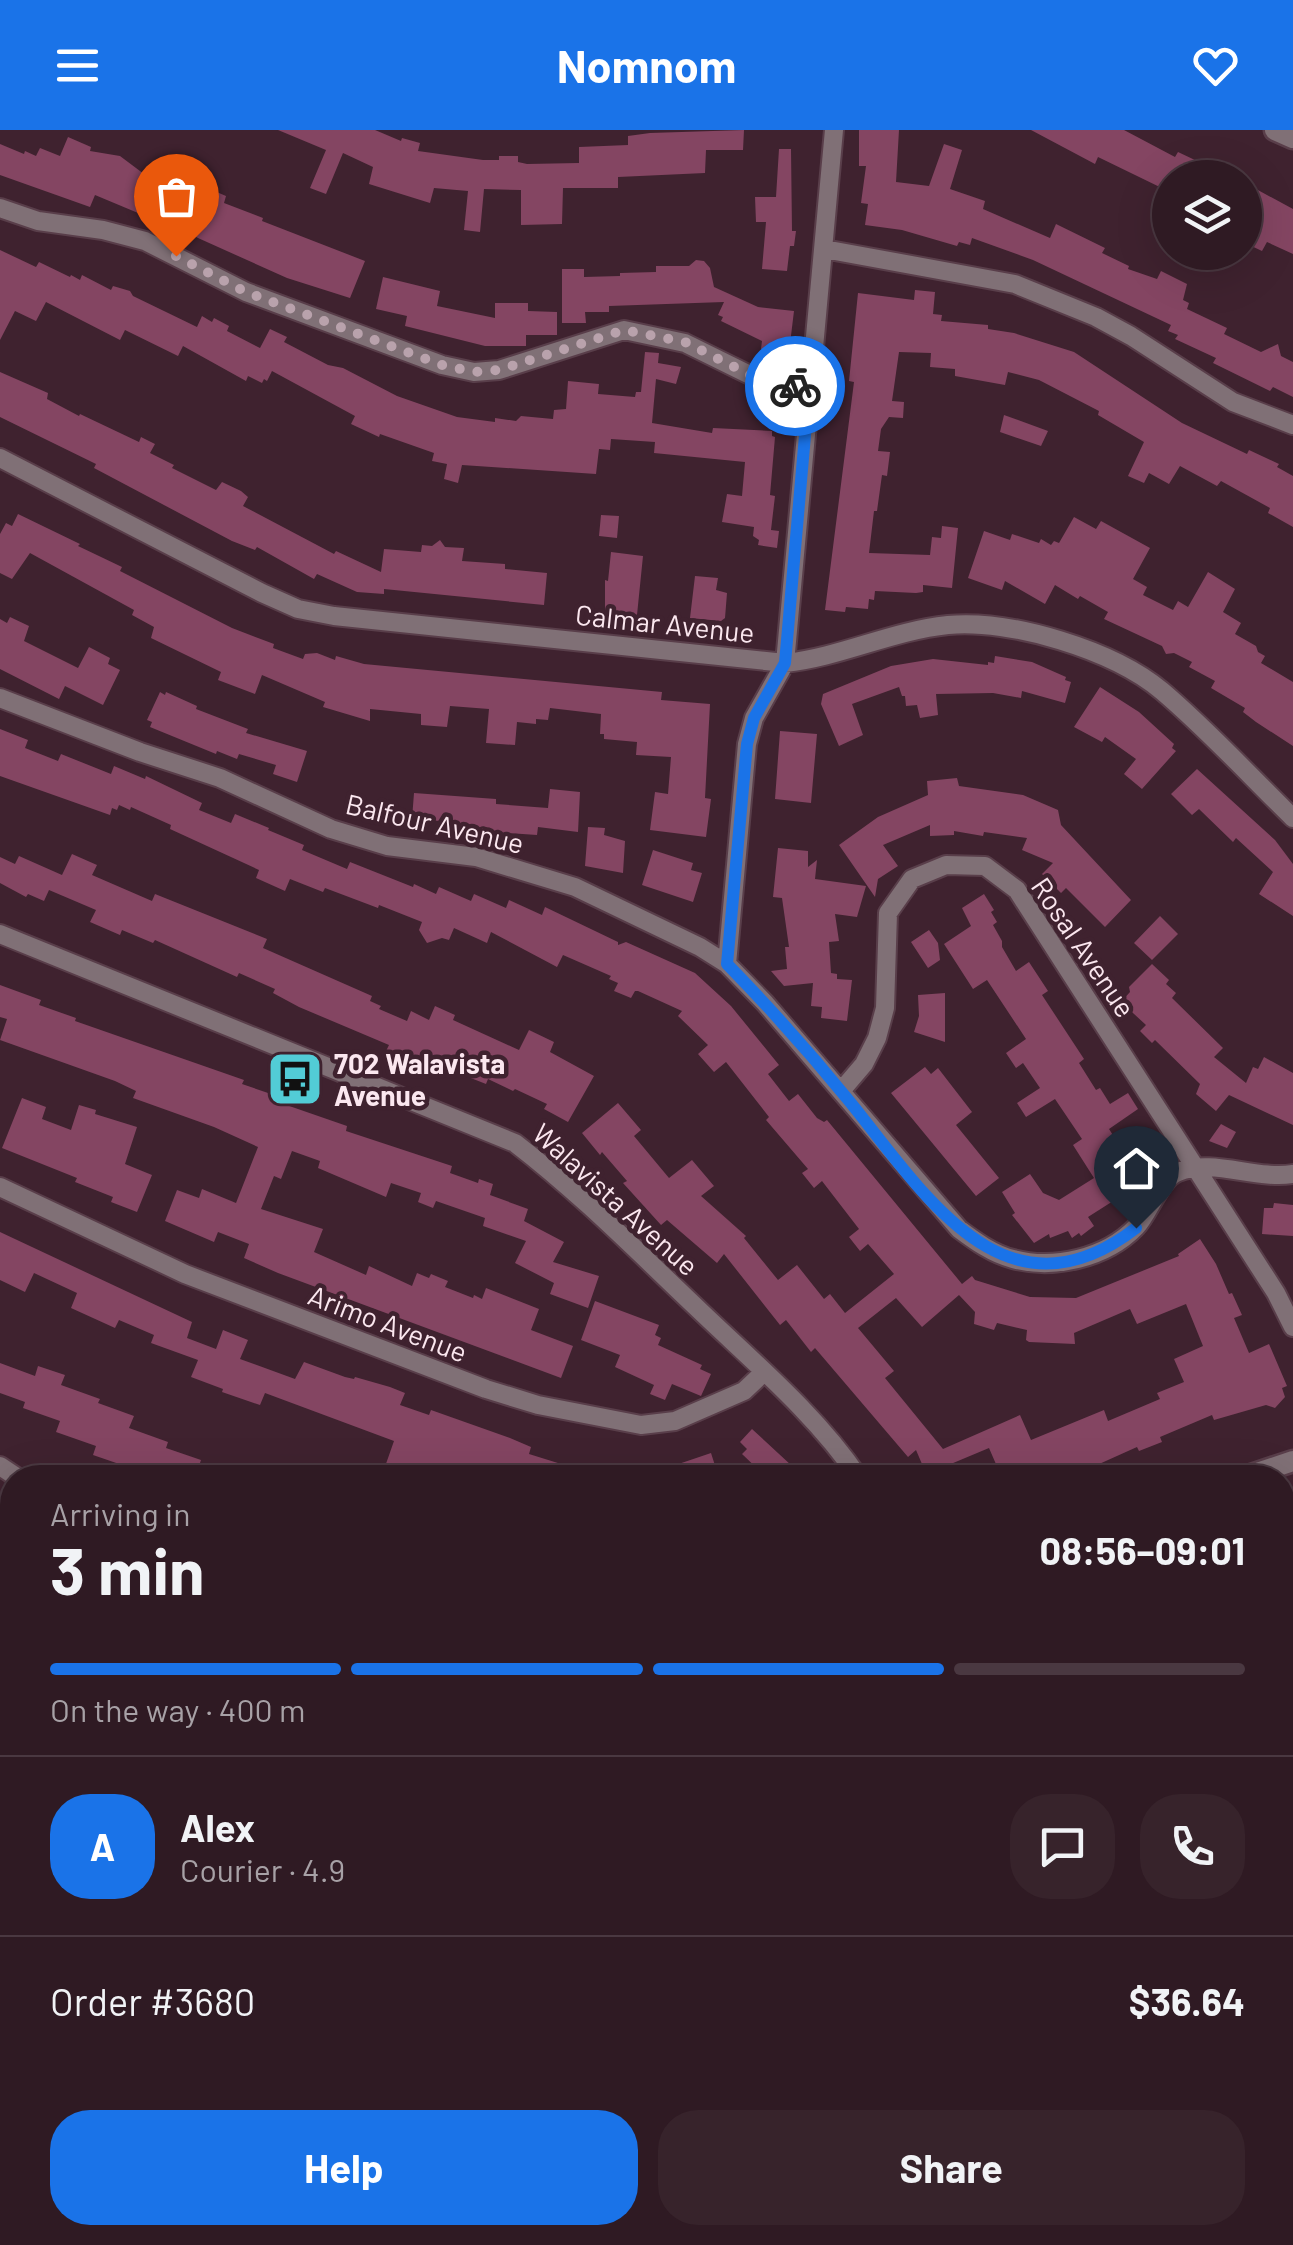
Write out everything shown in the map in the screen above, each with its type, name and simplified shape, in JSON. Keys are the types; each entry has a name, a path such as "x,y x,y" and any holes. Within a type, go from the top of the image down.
{"street":[{"path":"727,964 747,744 754,718 785,663 834,130"},
{"path":"1275,130 1293,138"},
{"path":"0,208 38,221 103,230 145,242 246,292 442,365 474,372 499,370 624,330 685,342 758,379 809,390"},
{"path":"824,249 1015,284 1096,317 1233,402 1293,425"},
{"name":"Calmar Avenue","path":"0,458 298,609 334,616 785,663 812,660 887,636 950,625 1001,627 1050,638 1128,668 1161,690 1293,818"},
{"name":"Balfour Avenue","path":"0,698 220,778 331,830 387,846 476,856 574,887 700,946 727,964 959,1230 982,1246 1014,1259 1054,1263 1088,1256 1114,1244 1136,1228 1171,1174 1193,1166"},
{"name":"Rosal Avenue","path":"841,1091 864,1064 877,1038 885,1008 888,913 912,878 946,865 985,866 1017,890 1276,1293 1293,1328"},
{"name":"Walavista Avenue","path":"0,934 516,1143 556,1174 764,1372 840,1449 850,1465"},
{"path":"1193,1166 1250,1175 1293,1174"},
{"name":"Arimo Avenue","path":"0,1187 185,1274 486,1390 538,1405 641,1425 675,1421 744,1391 764,1372"}],"building":[{"path":"278,130 375,130 401,141 402,138 420,143 418,151 483,160 518,156 518,162 527,164 579,163 579,147 628,145 628,136 744,130 743,150 706,150 705,173 618,177 618,188 563,188 562,224 521,225 521,190 484,189 480,232 464,230 468,191 434,188 430,203 369,184 373,167 343,153 326,194 310,188 326,150"},
{"path":"859,130 899,130 896,182 929,186 944,144 962,150 950,189 985,201 983,209 1050,238 1056,224 1105,248 1102,253 1129,266 1128,269 1157,279 1161,271 1187,284 1183,300 1189,303 1187,309 1227,328 1224,334 1261,352 1278,344 1281,356 1293,362 1293,397 1273,387 1270,391 1213,363 1216,358 1175,339 1178,335 1168,331 1171,325 1033,260 972,238 970,245 959,242 957,246 902,230 865,225 868,204 861,203 866,166 859,166"},
{"path":"1031,130 1124,130 1175,157 1178,152 1195,160 1152,160 1152,183 1098,157 1095,164"},
{"path":"68,137 91,147 90,151 120,156 144,174 146,170 195,190 198,184 226,196 224,203 263,218 262,221 365,261 350,298 287,278 198,238 186,231 192,211 164,200 156,219 95,195 90,207 0,175 0,144 24,154 25,151 36,156 40,148 60,156"},
{"path":"779,149 791,149 792,231 796,231 787,271 762,269 766,222 756,222 755,197 776,197"},
{"path":"1262,192 1293,209 1293,254 1267,242 1262,251"},
{"path":"0,250 36,267 39,262 70,277 80,280 82,275 111,290 113,286 130,291 197,327 202,316 212,322 214,318 229,326 227,331 260,348 270,329 287,337 284,342 328,365 457,417 495,422 495,418 516,421 521,416 553,419 554,410 566,409 568,381 599,384 598,394 635,397 636,392 641,392 645,352 659,353 658,363 681,367 676,384 656,379 652,423 712,433 713,428 772,431 775,437 770,495 775,496 771,530 779,531 777,548 758,545 754,527 722,522 727,494 742,496 745,462 654,453 655,442 611,439 610,450 599,449 596,474 462,465 458,483 444,479 447,464 432,461 434,453 380,434 379,437 351,424 355,416 272,371 262,383 248,376 246,381 183,346 178,356 125,330 120,340 46,302 36,321 15,311 0,340"},
{"path":"696,260 704,261 710,268 714,287 758,307 794,311 789,352 761,349 762,341 721,321 723,317 718,315 724,302 609,306 609,312 585,312 586,323 562,323 562,269 584,269 584,277 620,276 656,272 656,266 689,266"},
{"path":"383,277 440,291 437,306 495,318 495,303 528,303 528,311 557,312 557,335 526,335 526,346 485,346 405,326 407,316 376,309"},
{"path":"915,290 935,292 933,314 942,315 941,321 988,325 988,329 1074,352 1182,423 1247,454 1249,450 1279,464 1277,467 1293,476 1293,527 1268,513 1270,508 1221,481 1217,486 1180,466 1169,484 1149,473 1144,483 1128,476 1144,442 1098,415 1099,411 1039,380 1008,372 1005,385 955,376 955,369 930,367 931,353 899,352 892,401 904,402 903,418 889,417 881,429 878,451 890,452 887,476 882,475 874,511 869,553 930,555 932,537 941,538 942,526 958,528 952,588 923,585 923,592 916,593 875,591 868,609 825,610 854,382 849,381 858,293 914,300"},
{"path":"0,372 48,393 47,399 79,416 139,442 141,437 155,444 150,453 174,465 172,468 216,490 222,482 241,491 248,497 243,506 334,554 336,551 381,572 384,549 421,552 422,545 432,546 440,540 445,547 464,548 462,561 505,564 505,569 547,573 544,605 384,589 384,594 357,592 317,574 314,579 257,547 255,550 232,541 94,468 96,464 0,417"},
{"path":"1004,415 1048,431 1041,446 1000,432"},
{"path":"18,514 232,628 303,659 305,654 317,653 364,664 662,692 661,700 710,704 705,798 711,799 706,837 650,830 655,792 668,794 671,757 636,755 637,742 604,739 604,734 600,734 601,714 550,708 548,720 536,719 536,724 517,722 515,745 486,743 489,709 450,706 447,727 421,725 421,714 370,709 370,721 323,707 325,702 262,675 255,694 218,680 221,672 151,638 154,627 132,615 134,610 30,553 12,579 0,573 0,534 6,523 12,526"},
{"path":"601,515 619,516 617,538 599,536"},
{"path":"1074,517 1096,529 1101,521 1150,548 1133,579 1147,587 1143,595 1173,610 1178,601 1188,607 1208,572 1235,589 1223,612 1241,623 1235,634 1265,656 1261,663 1293,682 1293,746 1243,712 1245,708 1211,688 1215,681 1189,667 1192,662 1174,653 1166,654 1162,646 1104,619 1108,612 1080,596 1078,599 1055,585 1045,604 1005,581 1002,590 968,578 984,531 1010,540 1012,534 1039,543 1041,539 1051,545 1054,541 1059,543"},
{"path":"611,552 643,556 637,615 605,612 605,580 608,581"},
{"path":"695,576 718,578 716,590 727,593 725,618 721,621 690,618"},
{"path":"10,617 29,626 24,641 78,668 89,647 110,658 108,664 120,670 103,705 65,686 59,699 0,669 0,619 7,623"},
{"path":"995,656 1032,662 1066,677 1071,682 1065,703 1022,691 1021,698 993,693 936,694 938,715 920,718 917,705 906,706 899,687 852,704 863,735 839,746 821,704 823,694 891,666 933,659 988,665 994,663"},
{"path":"1100,687 1139,712 1174,744 1172,748 1176,751 1142,789 1124,774 1136,759 1105,737 1102,742 1074,727"},
{"path":"160,692 248,729 246,733 307,751 297,782 273,774 276,765 239,754 237,759 217,751 216,754 150,727 152,722 147,720"},
{"path":"0,729 28,740 25,748 58,761 61,754 111,774 114,766 145,779 146,776 202,803 199,810 231,823 235,814 347,869 350,862 436,894 439,887 471,901 474,894 506,908 509,900 542,915 545,907 618,945 626,942 695,973 731,1006 779,1065 768,1074 789,1101 798,1094 817,1118 827,1120 962,1284 972,1276 1030,1297 1076,1298 1179,1256 1200,1239 1242,1315 1234,1318 1249,1353 1269,1344 1287,1386 1282,1388 1285,1397 1275,1408 1266,1405 1214,1420 1212,1415 1160,1437 1162,1442 1139,1451 1137,1447 1097,1465 996,1465 989,1448 948,1465 922,1465 916,1450 908,1457 815,1348 811,1352 786,1320 780,1325 724,1254 717,1263 667,1220 661,1225 582,1133 618,1103 641,1130 634,1136 669,1178 692,1160 714,1186 701,1196 746,1236 778,1280 797,1265 824,1299 830,1294 845,1313 894,1274 868,1244 860,1251 849,1237 859,1229 822,1181 814,1188 802,1173 808,1169 766,1120 769,1117 726,1062 714,1072 698,1054 708,1045 678,1016 682,1011 638,991 631,998 614,991 618,983 609,979 611,976 563,955 557,967 491,932 487,943 454,928 449,940 427,943 419,930 422,922 290,879 285,891 256,878 259,870 131,807 130,810 119,805 117,810 112,808 110,815 0,776","holes":["959,1295 975,1312 974,1324 994,1330 997,1323 1027,1330 1029,1342 1075,1344 1074,1333 1130,1309 1137,1324 1186,1304 1203,1346 1174,1359 1184,1382 1157,1393 1160,1399 1108,1421 1104,1410 1031,1440 1020,1415 943,1449 885,1378 894,1371 858,1328 896,1298 922,1327"]},
{"path":"780,731 817,734 811,803 775,799"},
{"path":"1197,769 1275,840 1293,864 1293,916 1259,894 1273,872 1236,838 1233,842 1199,809 1192,815 1171,794"},
{"path":"957,778 959,786 1023,795 1058,810 1061,825 1131,900 1105,927 1066,888 1061,893 1042,874 1053,863 1022,850 1027,838 954,831 954,835 930,836 930,825 883,845 898,866 878,879 875,897 839,845 878,817 928,795 927,781"},
{"path":"550,789 580,792 578,832 538,827 537,835 454,832 455,822 412,819 414,793 496,799 496,804 548,808"},
{"path":"588,827 605,828 604,835 625,841 623,873 585,866"},
{"path":"778,848 808,851 808,867 817,860 815,879 866,886 857,917 835,914 839,941 829,942 831,973 837,974 837,979 852,980 847,1021 821,1018 822,1007 811,1006 813,983 784,986 771,971 787,969 785,947 789,947 782,898 773,897"},
{"path":"653,850 693,863 691,870 702,873 693,902 642,885"},
{"path":"72,854 97,865 92,875 152,901 155,894 267,939 263,948 372,996 370,1001 381,1006 379,1009 407,1021 411,1011 429,1020 435,1006 455,1015 453,1020 519,1050 529,1030 554,1042 550,1052 594,1076 568,1122 544,1109 547,1104 515,1089 488,1079 486,1084 402,1051 399,1057 386,1051 389,1045 299,1007 273,993 275,989 239,973 237,977 155,940 153,943 122,930 120,935 90,922 96,910 49,890 44,901 28,894 26,897 0,883 0,857 15,864 19,856 62,875"},
{"path":"984,894 994,910 991,912 997,922 993,925 1002,947 1016,971 1029,962 1048,991 1042,995 1084,1059 1079,1063 1096,1090 1100,1088 1110,1104 1128,1093 1138,1109 1109,1129 1127,1157 1132,1154 1146,1175 1088,1217 1094,1226 1081,1236 1079,1233 1072,1238 1068,1231 1050,1238 1049,1234 1034,1243 1012,1215 1015,1213 1002,1192 1030,1174 1043,1193 1059,1200 1094,1178 1073,1145 1082,1139 1055,1099 1026,1117 1017,1103 1040,1088 1023,1063 1016,1068 1006,1053 1026,1039 987,980 973,989 944,944 971,926 962,908"},
{"path":"1160,916 1178,934 1152,960 1134,943"},
{"path":"929,930 938,943 940,960 928,968 911,942"},
{"path":"1152,964 1169,980 1166,984 1176,993 1172,998 1223,1048 1214,1057 1246,1083 1253,1067 1258,1069 1264,1057 1293,1073 1293,1125 1229,1095 1216,1111 1196,1094 1200,1084 1155,1040 1152,1043 1140,1031 1146,1025 1121,1002 1130,992 1129,987"},
{"path":"0,985 41,1000 39,1005 76,1018 75,1021 244,1080 242,1084 274,1095 272,1100 347,1126 346,1131 452,1166 450,1173 493,1184 490,1195 528,1209 524,1221 564,1242 553,1262 599,1276 588,1308 550,1294 554,1283 515,1263 526,1241 483,1226 485,1218 436,1201 433,1208 418,1202 421,1193 391,1183 386,1197 318,1168 320,1161 292,1151 281,1179 274,1176 261,1209 323,1229 314,1252 366,1275 369,1266 412,1286 417,1273 429,1278 431,1274 448,1281 445,1287 473,1298 474,1295 482,1299 486,1288 539,1309 531,1330 573,1346 561,1378 278,1273 244,1258 249,1244 218,1232 214,1242 165,1221 177,1190 199,1198 202,1189 236,1203 258,1147 133,1098 136,1091 115,1081 0,1040 7,1019 0,1017"},
{"path":"945,993 945,1042 914,1032 919,1016 918,995"},
{"path":"925,1067 931,1074 938,1068 972,1112 956,1125 999,1178 976,1196 891,1093"},
{"path":"22,1098 46,1107 42,1119 71,1130 79,1105 137,1127 125,1164 152,1175 137,1212 111,1202 113,1197 75,1182 77,1178 2,1148"},
{"path":"1221,1124 1236,1132 1227,1148 1209,1141"},
{"path":"1274,1203 1293,1205 1293,1236 1262,1234 1264,1208 1273,1208"},
{"path":"0,1232 192,1322 187,1338 216,1349 223,1330 248,1340 240,1359 295,1379 304,1362 390,1387 405,1393 400,1405 429,1415 431,1410 510,1438 531,1447 529,1454 564,1465 386,1465 394,1441 265,1393 260,1405 222,1392 223,1389 191,1377 198,1360 151,1343 154,1335 119,1320 115,1328 71,1308 77,1293 34,1273 25,1292 0,1280"},
{"path":"595,1301 659,1325 655,1335 661,1338 658,1345 702,1365 700,1369 711,1374 701,1396 672,1384 665,1400 650,1394 654,1385 615,1367 620,1355 581,1340"},
{"path":"0,1363 35,1376 38,1366 65,1375 61,1385 134,1416 129,1428 168,1442 166,1448 201,1460 199,1465 122,1465 93,1455 96,1446 56,1432 60,1421 23,1408 25,1402 0,1393"},
{"path":"752,1429 791,1465 753,1465 742,1454 747,1449 740,1442"},
{"path":"711,1453 715,1465 676,1465"}],"way so far":[{"path":"176,256 246,292 442,365 474,372 499,370 624,330 685,342 758,379 795,386"}],"place":[{"name":"702 Walavista Avenue","path":"295,1079"}],"route":[{"path":"795,386 809,390 785,663 754,718 747,744 727,964 765,1003 931,1200 959,1230 982,1246 1014,1259 1054,1263 1088,1256 1136,1228"}]}
